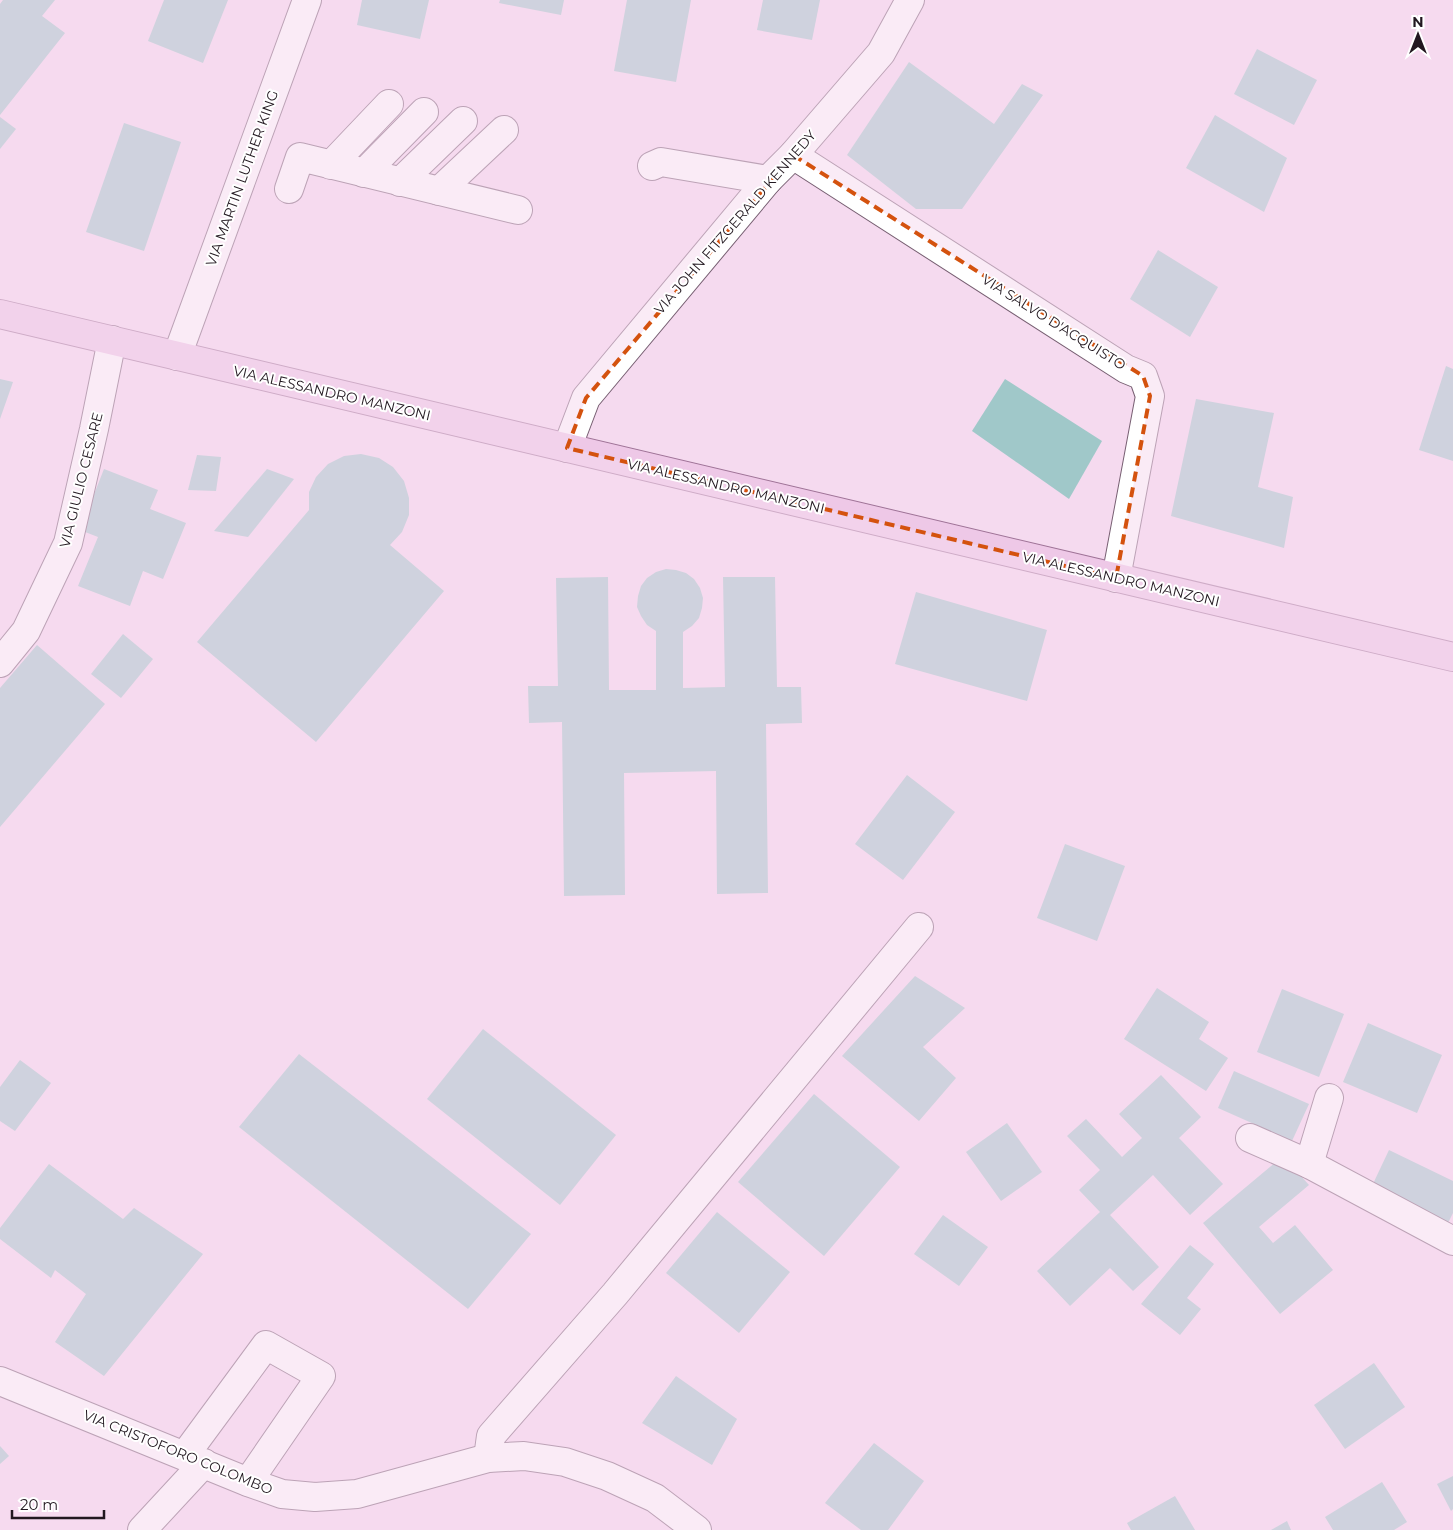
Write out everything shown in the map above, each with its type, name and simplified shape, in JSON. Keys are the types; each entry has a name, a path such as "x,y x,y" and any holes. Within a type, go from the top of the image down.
{"main road":[{"name":"VIA ALESSANDRO MANZONI","path":"0,314 1453,657"}],"street":[{"name":"VIA MARTIN LUTHER KING","path":"177,356 307,0"},
{"name":"VIA JOHN FITZGERALD KENNEDY","path":"566,448 586,398 768,180 793,155 881,53 910,0"},
{"path":"331,165 389,104"},
{"path":"364,172 424,112"},
{"path":"400,182 463,120"},
{"path":"439,191 504,130"},
{"name":"VIA SALVO D'ACQUISTO","path":"793,155 1126,368 1143,376 1150,396 1116,578"},
{"path":"289,189 300,157 518,210"},
{"path":"652,166 660,162 768,180"},
{"name":"VIA GIULIO CESARE","path":"0,663 26,631 68,543 112,340"},
{"path":"488,1458 490,1436 615,1294 919,927"},
{"path":"1309,1164 1330,1098"},
{"path":"1250,1138 1309,1164 1453,1241"},
{"path":"142,1530 195,1459 266,1345 320,1376 248,1482"},
{"name":"VIA CRISTOFORO COLOMBO","path":"0,1381 248,1482 282,1494 315,1497 357,1494 488,1458 524,1456 565,1462 606,1476 655,1498 697,1530"}],"highlighted area":[{"path":"793,155 1143,376 1150,396 1116,578 567,448 586,398"}],"building":[{"path":"3,0 55,0 42,16 65,33 0,115 0,4"},
{"path":"164,0 228,0 203,63 148,41"},
{"path":"362,0 429,0 420,39 357,25"},
{"path":"500,0 564,0 561,15 499,3"},
{"path":"627,0 691,0 676,82 614,71"},
{"path":"763,0 820,0 812,40 757,30"},
{"path":"1257,49 1317,80 1294,125 1234,94"},
{"path":"909,62 994,124 1022,84 1043,95 962,209 916,209 847,155"},
{"path":"1215,115 1287,158 1264,212 1186,168"},
{"path":"0,117 16,129 0,149"},
{"path":"124,123 181,142 144,251 86,232"},
{"path":"1158,250 1218,287 1190,337 1130,299"},
{"path":"1446,366 1453,369 1453,461 1419,450"},
{"path":"0,379 13,382 0,419"},
{"path":"1005,379 1102,441 1069,499 972,431"},
{"path":"1196,399 1274,413 1258,487 1293,497 1284,548 1171,516"},
{"path":"361,454 379,458 393,467 404,481 409,498 409,515 402,532 390,545 444,591 316,742 197,642 309,510 309,492 316,477 328,464 344,456"},
{"path":"197,455 221,457 216,491 188,490"},
{"path":"104,469 158,490 150,509 186,523 163,579 143,571 130,606 78,586 98,537 80,530"},
{"path":"267,469 294,479 248,537 214,531"},
{"path":"666,569 686,573 694,579 700,588 703,598 699,618 683,632 683,688 725,687 723,577 775,577 777,687 801,687 802,723 766,724 768,893 717,894 716,771 624,773 625,895 564,896 562,722 529,723 528,686 558,686 556,578 608,577 609,690 656,690 656,631 647,625 637,607 641,586 647,578 656,572"},
{"path":"916,592 1047,630 1027,701 895,664"},
{"path":"123,634 153,659 121,698 91,674"},
{"path":"37,645 105,704 0,827 0,688"},
{"path":"907,775 955,812 903,880 855,844"},
{"path":"1065,844 1125,866 1097,941 1037,918"},
{"path":"915,976 965,1008 923,1047 956,1078 919,1121 842,1056"},
{"path":"1157,988 1209,1022 1199,1039 1228,1058 1206,1091 1124,1039"},
{"path":"1282,989 1344,1014 1319,1077 1257,1052"},
{"path":"1368,1023 1442,1055 1417,1113 1343,1082"},
{"path":"483,1029 616,1135 560,1205 427,1099"},
{"path":"299,1054 531,1234 468,1309 239,1127"},
{"path":"20,1060 51,1083 15,1131 0,1121 0,1087"},
{"path":"1234,1071 1309,1104 1292,1141 1218,1108"},
{"path":"1161,1075 1201,1117 1179,1138 1223,1184 1190,1215 1153,1175 1110,1215 1159,1267 1133,1291 1110,1268 1070,1306 1037,1271 1100,1212 1079,1190 1100,1170 1067,1136 1086,1119 1122,1157 1142,1138 1119,1114"},
{"path":"814,1094 900,1167 824,1256 738,1182"},
{"path":"1007,1123 1042,1172 1001,1201 966,1152"},
{"path":"1389,1150 1453,1181 1453,1213 1447,1225 1371,1188"},
{"path":"1283,1156 1309,1185 1259,1227 1273,1243 1295,1225 1333,1270 1280,1314 1203,1223"},
{"path":"49,1164 123,1219 134,1208 203,1254 104,1376 55,1342 86,1294 55,1270 51,1278 0,1239 0,1228"},
{"path":"717,1212 790,1272 739,1333 666,1273"},
{"path":"943,1215 988,1247 959,1286 914,1254"},
{"path":"1190,1245 1214,1264 1187,1298 1201,1309 1180,1335 1141,1304"},
{"path":"1374,1363 1405,1407 1345,1449 1314,1405"},
{"path":"676,1376 737,1419 712,1465 642,1423"},
{"path":"874,1443 924,1481 888,1530 861,1530 825,1503"},
{"path":"0,1446 9,1456 0,1464"},
{"path":"1453,1476 1453,1509 1451,1511 1437,1484"},
{"path":"1382,1482 1407,1522 1394,1530 1333,1530 1325,1517"},
{"path":"1175,1496 1195,1530 1131,1530 1127,1523"},
{"path":"1287,1521 1291,1530 1271,1530"}]}
